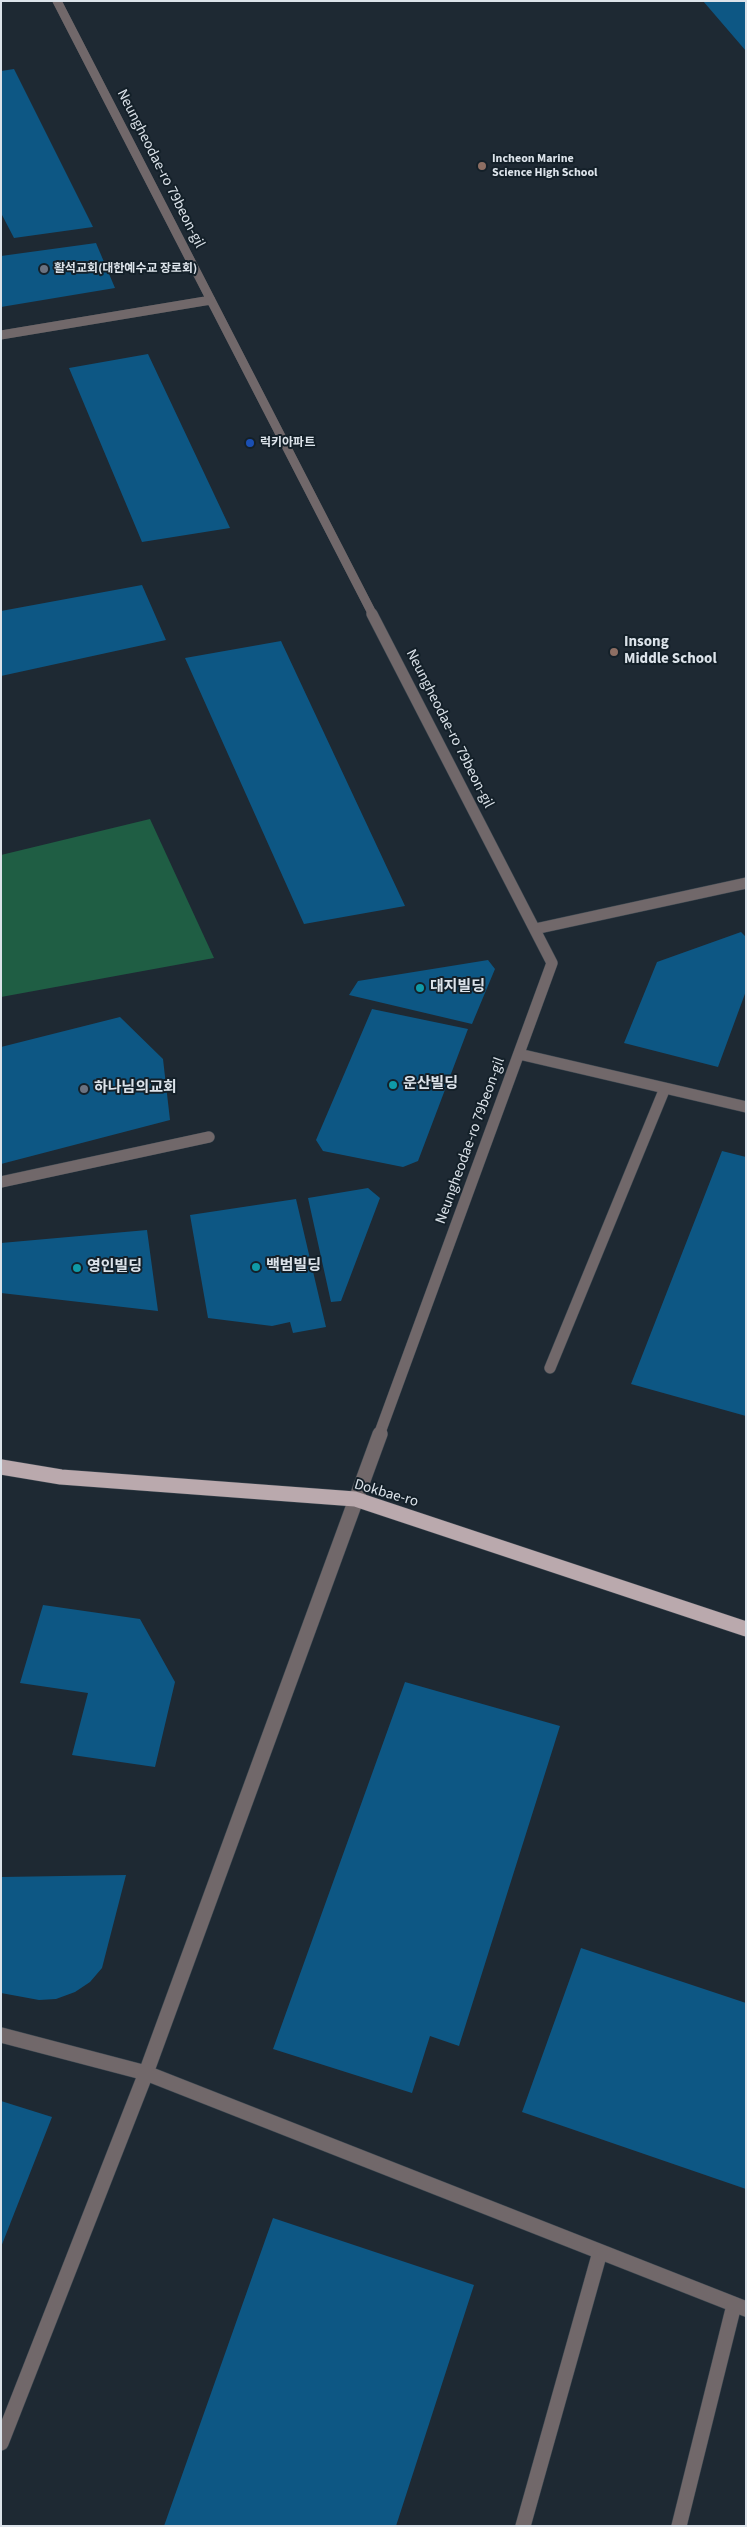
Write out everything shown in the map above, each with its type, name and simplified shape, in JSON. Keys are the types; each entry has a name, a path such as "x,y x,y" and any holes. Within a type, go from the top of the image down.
{"main road":[{"name":"Dokbae-ro","path":"1,1467 61,1477 355,1499 746,1629"}],"street":[{"name":"Neungheodae-ro 79beon-gil","path":"1,2443 146,2073 552,963 57,1"},
{"path":"1,336 210,300"},
{"path":"535,929 746,883"},
{"path":"519,1054 746,1107"},
{"path":"550,1368 665,1088"},
{"path":"1,1182 209,1138"},
{"path":"1,2035 146,2073 740,2307 679,2526"},
{"path":"523,2526 600,2252"}],"green space":[{"path":"150,819 214,958 1,997 1,855"}],"building":[{"path":"703,1 746,1 746,51"},
{"path":"14,69 93,227 14,238 1,213 1,71"},
{"path":"96,243 115,288 1,307 1,256"},
{"path":"148,354 230,528 142,542 69,368"},
{"path":"142,585 166,640 1,676 1,611"},
{"path":"281,641 405,906 304,924 185,658"},
{"path":"741,932 746,937 746,991 718,1067 624,1043 657,962"},
{"name":"대지빌딩","path":"488,960 495,969 472,1024 349,995 358,981"},
{"name":"운산빌딩","path":"372,1009 468,1029 418,1161 403,1167 323,1151 316,1140"},
{"name":"하나님의교회","path":"120,1017 163,1059 170,1120 1,1164 1,1047"},
{"path":"722,1151 746,1157 746,1416 631,1384"},
{"path":"368,1188 380,1198 341,1301 331,1302 308,1198"},
{"name":"백범빌딩","path":"296,1199 326,1327 293,1333 290,1322 272,1326 208,1318 190,1215"},
{"name":"영인빌딩","path":"147,1230 158,1311 1,1293 1,1243"},
{"path":"43,1605 140,1619 175,1682 155,1767 72,1755 88,1693 20,1683"},
{"path":"405,1682 560,1726 459,2046 430,2036 412,2093 273,2049"},
{"path":"126,1875 102,1968 90,1982 75,1992 56,1999 39,2000 1,1993 1,1877"},
{"path":"581,1948 746,2003 746,2189 522,2112"},
{"path":"1,2101 52,2117 1,2247"},
{"path":"273,2218 474,2285 396,2526 164,2526"}],"place":[{"name":"Incheon Marine Science High School","path":"482,166"},
{"name":"활석교회(대한예수교 장로회)","path":"44,269"},
{"name":"럭키아파트","path":"250,443"},
{"name":"Insong Middle School","path":"614,652"},
{"name":"대지빌딩","path":"420,988"},
{"name":"운산빌딩","path":"393,1085"},
{"name":"하나님의교회","path":"84,1089"},
{"name":"백범빌딩","path":"256,1267"},
{"name":"영인빌딩","path":"77,1268"}]}
